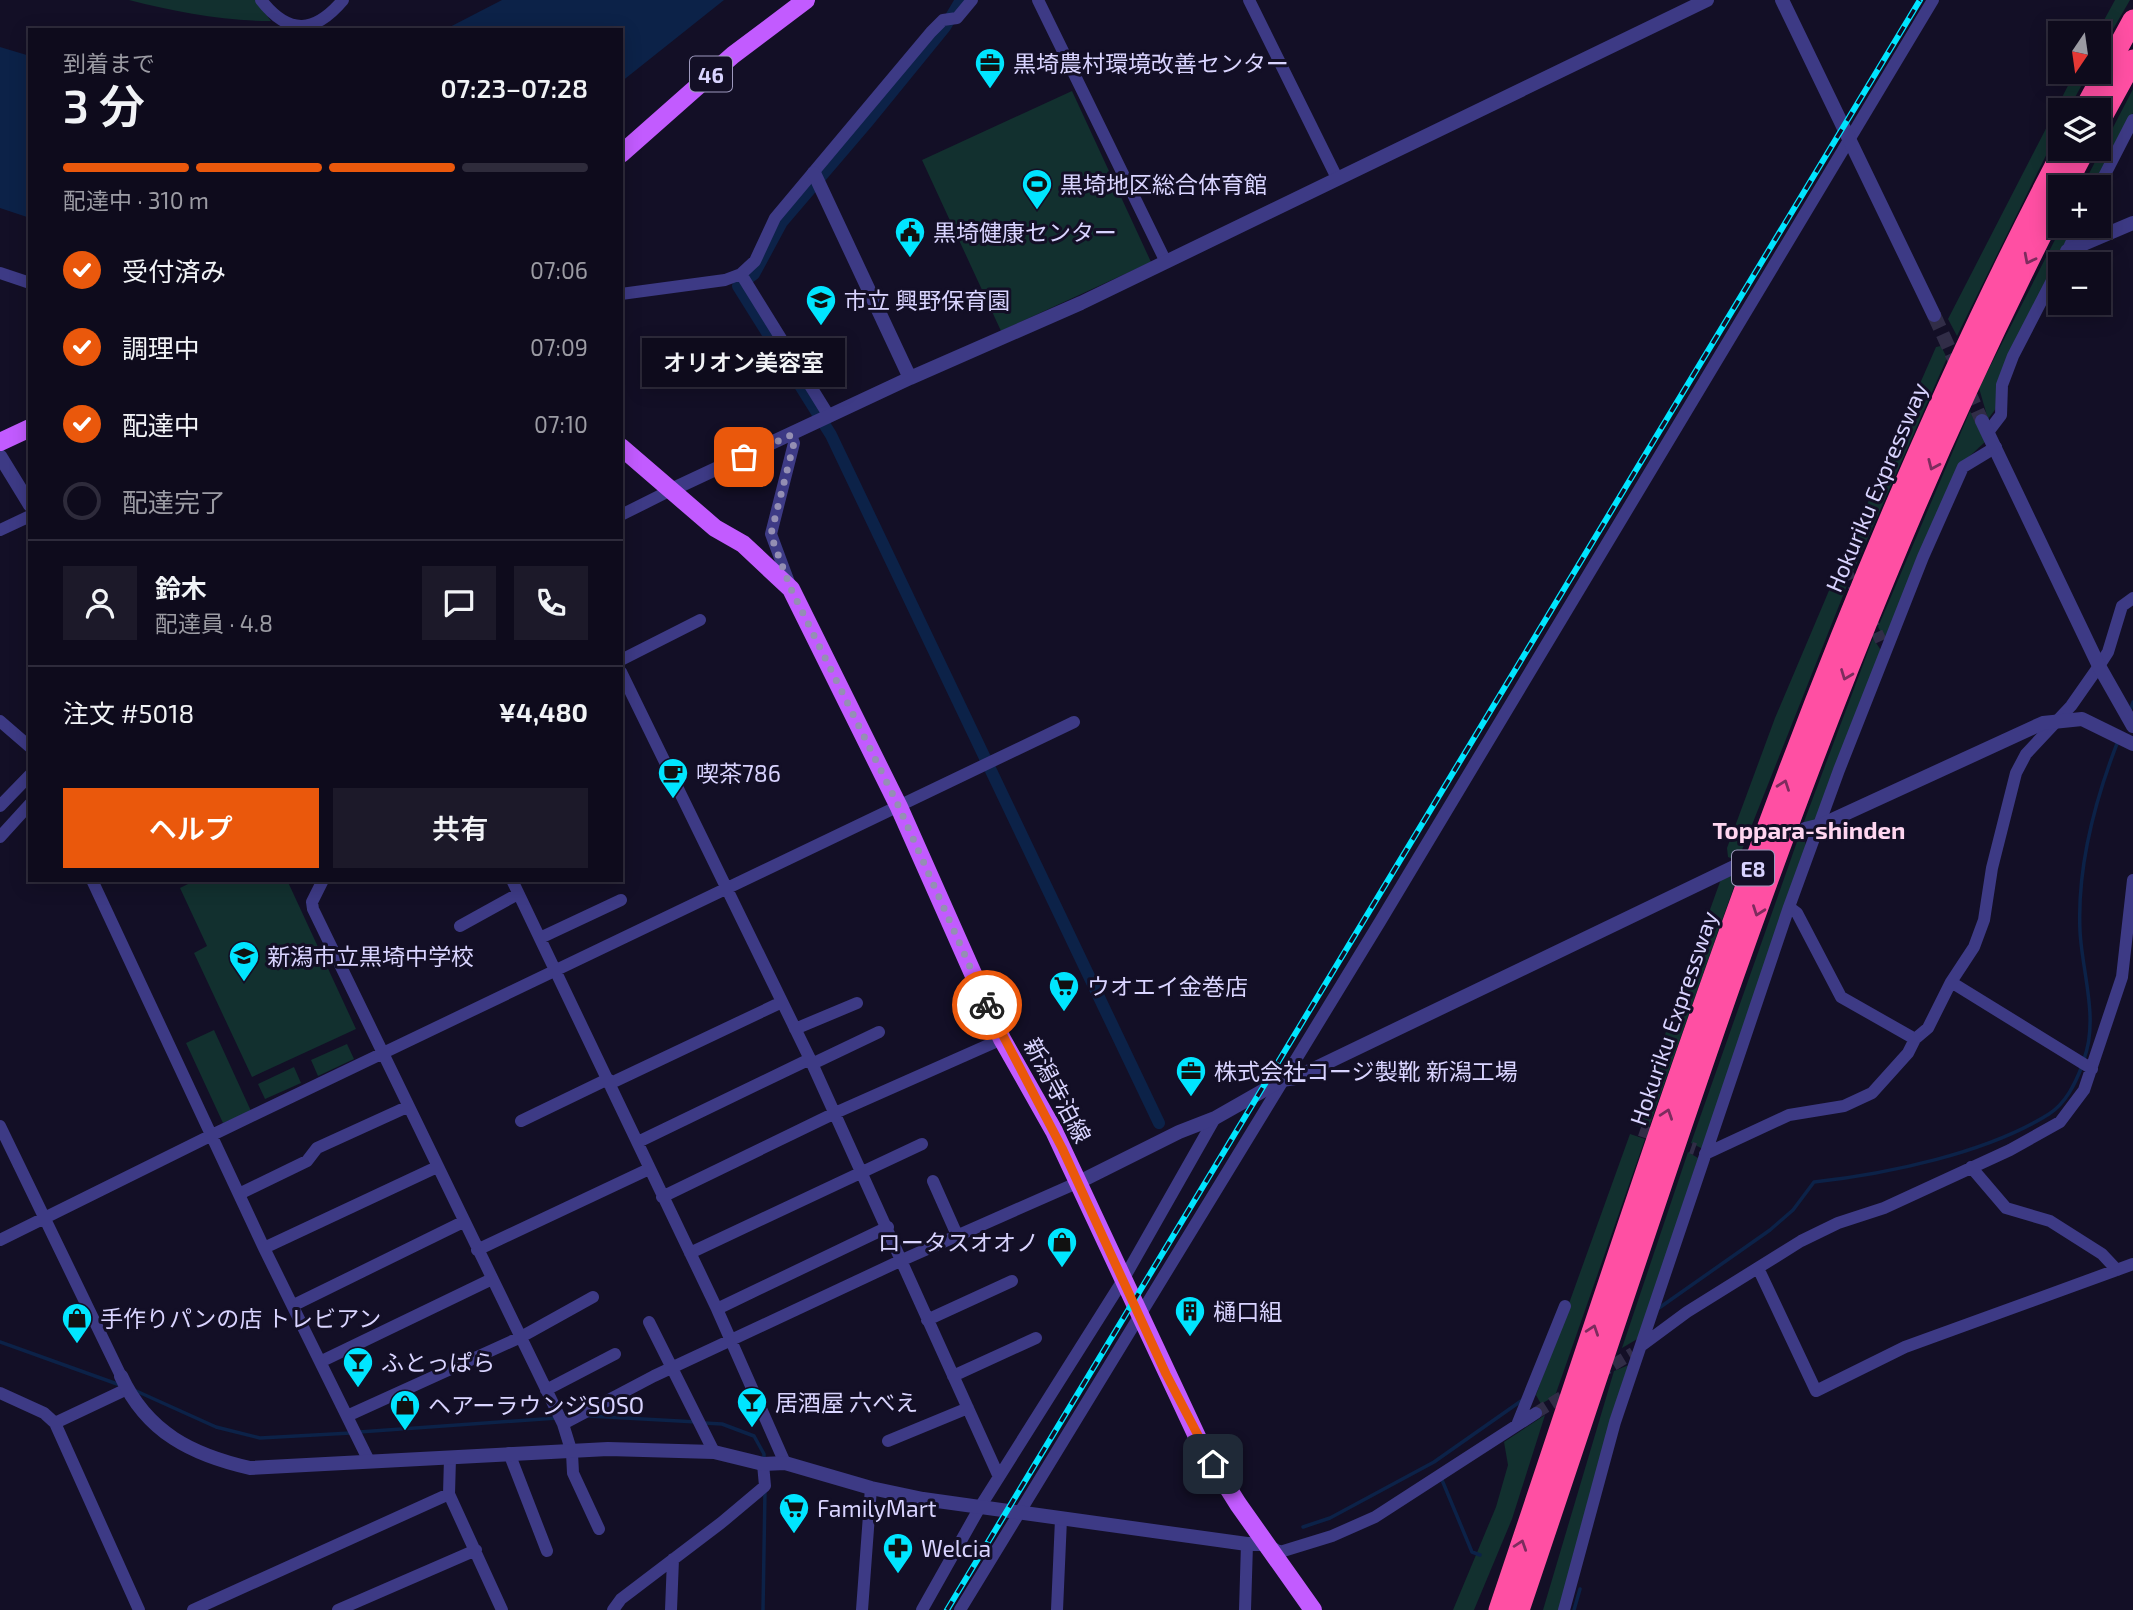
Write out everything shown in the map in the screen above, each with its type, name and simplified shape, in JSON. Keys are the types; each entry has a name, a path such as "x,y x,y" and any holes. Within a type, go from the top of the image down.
{"highway":[{"path":"2091,98 2133,20"},
{"path":"2111,100 2133,60"},
{"name":"Hokuriku Expressway","path":"1499,1610 1713,981 1798,748 1867,574 1951,378 2058,161"},
{"name":"Hokuriku Expressway","path":"1519,1610 1708,1053 1848,670 1960,405 2048,223"}],"main road":[{"name":"46","path":"623,153 733,55 806,0"},
{"path":"0,442 28,429"},
{"name":"新潟寺泊線","path":"623,449 715,527 743,544 791,589 899,807 1002,1039 1079,1182 1201,1445 1313,1610"}],"street":[{"path":"261,0 284,24 297,26 314,24 328,17 344,0"},
{"path":"623,294 725,279 740,274 755,261 775,218 931,32 943,20 957,18 972,0"},
{"path":"1038,0 1165,260"},
{"path":"1249,0 1336,176"},
{"path":"623,514 911,378 1081,303 1336,176 1707,0"},
{"path":"1782,0 1934,315"},
{"path":"960,1610 1381,920 1933,0"},
{"path":"2105,175 2133,120"},
{"path":"814,173 911,378"},
{"path":"2067,251 2133,223"},
{"path":"2067,251 2074,238"},
{"path":"0,273 28,282"},
{"path":"740,274 829,416"},
{"path":"2048,287 2013,356 2002,385 2001,415 1985,426 2099,666 2133,726"},
{"path":"791,435 794,443 771,534 791,589"},
{"path":"1564,1610 1615,1422 1700,1152 1789,907 1923,557 1963,467 1996,447"},
{"path":"0,456 28,502"},
{"path":"0,530 28,517"},
{"path":"1700,1152 1789,1115 1844,1106 1872,1093 1928,1028 1951,982 1974,947 1984,920 1992,869 2016,773 2026,754 2057,722 2099,666 2108,652 2122,606 2133,597"},
{"path":"623,659 700,620"},
{"path":"623,676 796,1029 999,1477"},
{"path":"1805,829 1821,825 2043,723 2081,719 2133,744"},
{"path":"0,721 28,745"},
{"path":"0,1240 381,1053 1074,722"},
{"path":"0,806 28,777"},
{"path":"0,837 28,806"},
{"path":"563,1424 900,1261 1079,1182 1179,1132 1214,1118 1282,1080 1295,1078 1737,866"},
{"path":"1637,1349 1687,1312 1813,1235 1884,1208 2060,1122 2084,1090 2122,977 2133,880"},
{"path":"93,882 264,1248 369,1461"},
{"path":"322,882 312,902 313,909 563,1424 572,1453 573,1474 599,1530"},
{"path":"460,926 515,884 690,1253 785,1463"},
{"path":"540,938 621,900"},
{"path":"1789,907 1797,913 1841,997 1916,1039"},
{"path":"1951,982 2092,1069"},
{"path":"521,1121 782,1002"},
{"path":"796,1029 857,1003"},
{"path":"638,1142 879,1032"},
{"path":"662,1197 835,1113 1002,1039"},
{"path":"240,1194 307,1161 317,1148 407,1107"},
{"path":"922,1610 980,1507 1123,1279 1214,1118"},
{"path":"0,1126 124,1382 172,1439 209,1458 250,1468 608,1449 714,1452 763,1464 785,1463 871,1489 1019,1514 1247,1544 1266,1544 1280,1552 1298,1548 1375,1517 1536,1413"},
{"path":"690,1253 860,1170 922,1144"},
{"path":"264,1248 437,1167"},
{"path":"1971,1167 2006,1208 2050,1222 2102,1254 2118,1270"},
{"path":"477,1250 649,1169"},
{"path":"933,1181 957,1235"},
{"path":"294,1305 463,1222"},
{"path":"716,1309 888,1227"},
{"path":"1758,1268 1816,1391 1905,1348 2133,1264"},
{"path":"322,1362 492,1279"},
{"path":"927,1320 1012,1281"},
{"path":"347,1416 521,1337 593,1297"},
{"path":"1516,1426 1565,1306"},
{"path":"649,1322 714,1452"},
{"path":"953,1376 1036,1338"},
{"path":"547,1390 615,1354"},
{"path":"55,1423 124,1382"},
{"path":"0,1393 44,1413 55,1423 139,1610"},
{"path":"888,1441 968,1408"},
{"path":"509,1453 547,1551"},
{"path":"450,1458 449,1493 502,1610"},
{"path":"613,1610 621,1599 765,1486 763,1464"},
{"path":"862,1610 871,1489"},
{"path":"193,1610 449,1493"},
{"path":"1058,1610 1061,1519"},
{"path":"1245,1610 1247,1544"},
{"path":"338,1610 476,1550"},
{"path":"671,1610 673,1559"}],"green space":[{"path":"129,0 255,0 271,21 200,15"},
{"path":"2115,0 2130,0 2111,33 2111,21 2104,21"},
{"path":"2069,84 2082,84 2075,98 2062,98"},
{"path":"2133,89 2133,113 2111,156 2111,131"},
{"name":"黒埼地区総合体育館","path":"1072,91 1151,262 1001,331 922,160"},
{"path":"2048,125 2048,151 1957,336 1948,319"},
{"path":"2096,161 2108,161 2101,175 2088,175"},
{"path":"2056,238 2069,238 2062,252 2049,252"},
{"path":"2048,253 2048,278 2009,354 1997,407 1988,419 1979,388"},
{"path":"1941,346 1947,358 1853,572 1845,560 1855,532 1936,347"},
{"path":"1970,411 1985,442 1960,465 1887,644 1878,627"},
{"path":"1843,572 1848,583 1740,855 1733,859 1728,857 1727,848 1775,718 1836,574"},
{"path":"1873,638 1882,652 1818,817 1802,827"},
{"path":"1799,836 1805,841 1807,852 1703,1149 1691,1143"},
{"path":"1728,875 1737,878 1648,1130 1635,1125 1635,1118 1721,879"},
{"path":"192,882 288,882 356,1029 252,1077 194,953 207,946 180,888"},
{"path":"214,1030 251,1111 223,1123 186,1043"},
{"path":"347,1044 354,1059 318,1076 311,1060"},
{"path":"294,1067 301,1083 265,1099 258,1084"},
{"path":"1630,1134 1645,1139 1555,1396 1541,1404 1536,1395"},
{"path":"1688,1152 1698,1158 1639,1338 1622,1348"},
{"path":"1629,1365 1559,1610 1543,1610 1614,1371"},
{"path":"1545,1415 1512,1519 1474,1610 1453,1610 1496,1507 1508,1465 1504,1442"}],"water":[{"path":"502,0 724,0 623,80 623,28 448,28"},
{"path":"0,47 28,55 28,217 0,208"}],"waterway":[{"path":"961,0 945,27 782,222 754,274 738,286 831,435 1159,1123"},
{"path":"2130,711 2133,702"},
{"path":"2084,1059 2090,1012 2081,947 2081,883 2095,810 2118,741"},
{"path":"1659,1308 1770,1230 1793,1210 1814,1182 1936,1160 1967,1151 2024,1128 2055,1110 2069,1093 2082,1066"},
{"path":"0,1342 120,1385"},
{"path":"134,1390 216,1427 260,1438 351,1433"},
{"path":"1303,1527 1330,1518 1434,1462 1521,1401"},
{"path":"589,1416 697,1422"},
{"path":"359,1432 557,1418"},
{"path":"704,1423 722,1424 754,1436 764,1454 764,1461"},
{"path":"1442,1480 1472,1552 1480,1555"},
{"path":"763,1610 765,1490"},
{"path":"1574,1610 1580,1589"}],"tunnel":[{"path":"1934,315 1982,421"},
{"path":"1845,569 1859,596"},
{"path":"1869,616 1881,641"},
{"path":"1640,1130 1695,1149"},
{"path":"1598,1374 1633,1353"},
{"path":"1536,1413 1571,1391"}],"railway":[{"path":"947,1610 1920,0"}],"way so far":[{"path":"744,457 791,435 794,443 771,534 773,541 791,589 899,807 987,1005"}],"place":[{"name":"黒埼農村環境改善センター","path":"990,90"},
{"name":"黒埼地区総合体育館","path":"1037,211"},
{"name":"黒埼健康センター","path":"910,259"},
{"name":"市立 興野保育園","path":"821,327"},
{"name":"オリオン美容室","path":"744,457"},
{"name":"喫茶786","path":"673,800"},
{"name":"新潟市立黒埼中学校","path":"244,983"},
{"name":"ウオエイ金巻店","path":"1064,1013"},
{"name":"株式会社コージ製靴 新潟工場","path":"1191,1098"},
{"name":"ロータスオオノ","path":"1062,1269"},
{"name":"樋口組","path":"1190,1338"},
{"name":"手作りパンの店 トレビアン","path":"77,1345"},
{"name":"ふとっぱら","path":"358,1389"},
{"name":"居酒屋 六べえ","path":"752,1429"},
{"name":"ヘアーラウンジSOSO","path":"405,1432"},
{"name":"FamilyMart","path":"794,1535"},
{"name":"Welcia","path":"898,1575"}],"district":[{"name":"Toppara-shinden","path":"1809,829"}],"route":[{"path":"987,1005 1002,1039 1054,1131 1166,1374 1213,1464"}]}
